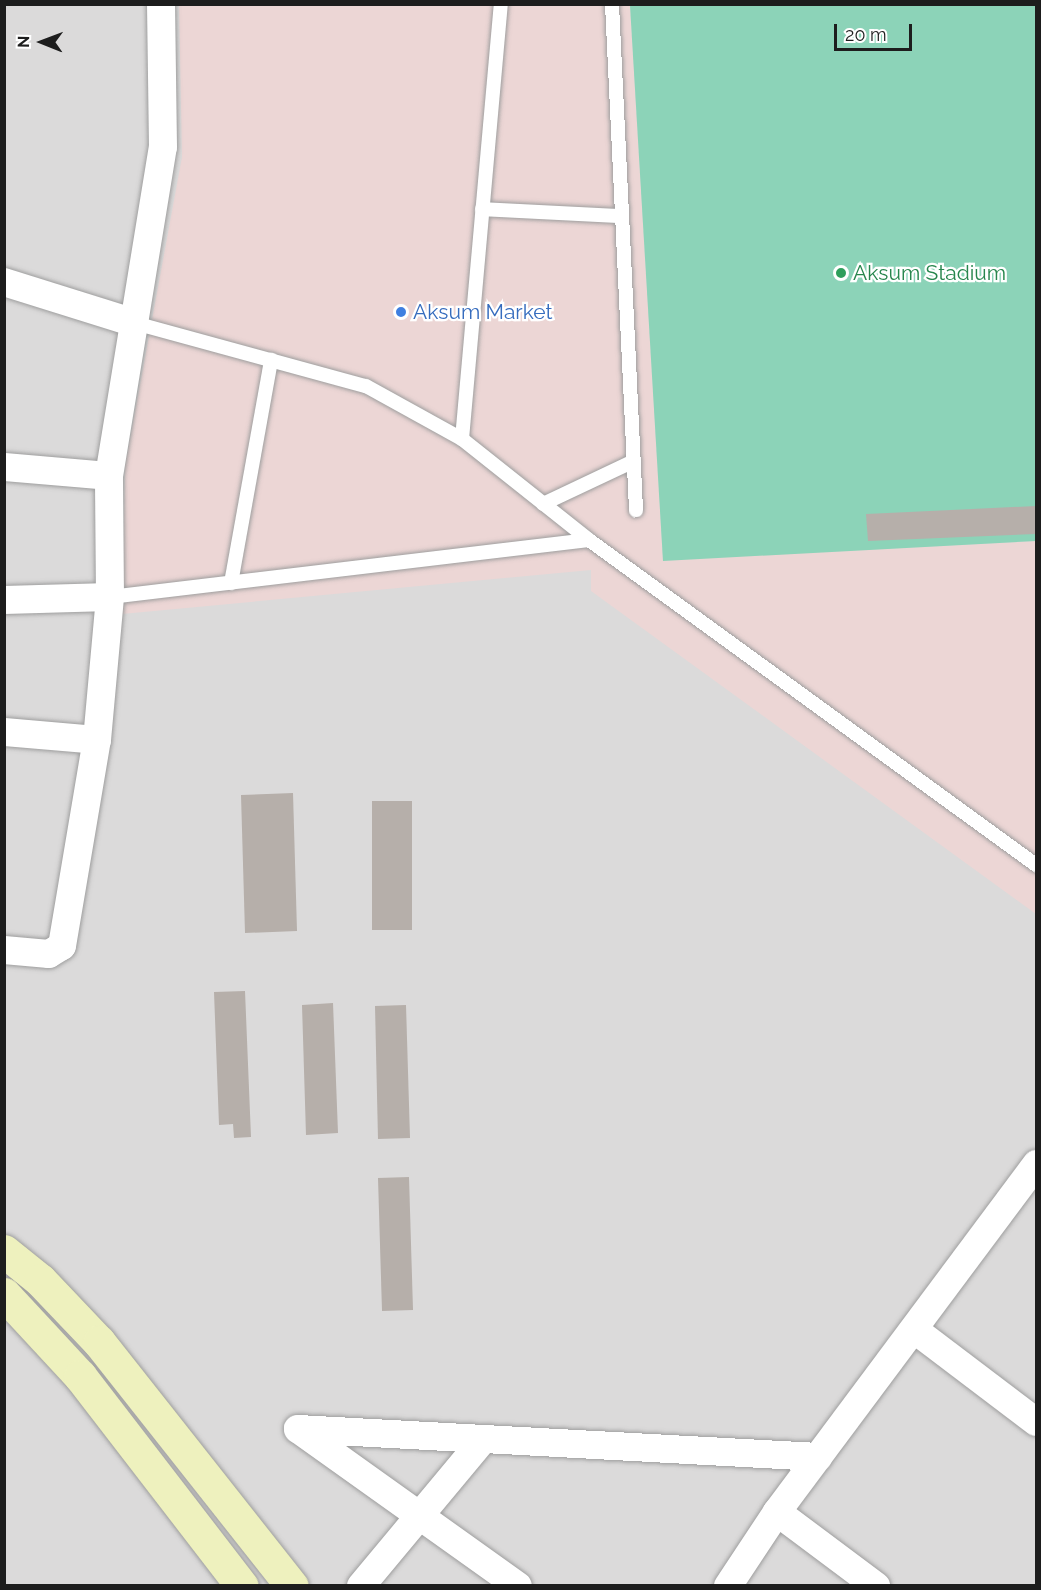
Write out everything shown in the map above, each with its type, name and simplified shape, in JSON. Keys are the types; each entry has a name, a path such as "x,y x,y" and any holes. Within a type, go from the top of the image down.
{"main road":[{"path":"4,1251 40,1280 105,1349 292,1586"},
{"path":"4,1294 80,1376 242,1586"}],"street":[{"path":"4,950 49,954 62,946 97,741 110,597 109,476 163,147 161,4"},
{"path":"4,282 135,323"},
{"path":"4,467 109,476"},
{"path":"4,600 110,597"},
{"path":"4,732 97,741"},
{"path":"728,1586 777,1512 915,1330 1036,1164"},
{"path":"915,1330 1036,1422"},
{"path":"518,1586 298,1429 482,1441 818,1457"},
{"path":"361,1586 482,1441"},
{"path":"777,1512 876,1586"}],"lane":[{"path":"462,440 501,4"},
{"path":"612,4 636,510"},
{"path":"482,209 621,216"},
{"path":"135,323 366,386 462,440 589,540 1036,865"},
{"path":"231,583 271,360"},
{"path":"543,504 632,462"},
{"path":"110,597 589,540"}],"shaded area":[{"path":"5,5 1036,5 1036,1585 5,1585"},
{"name":"Aksum Market","path":"179,5 630,5 663,560 1036,541 1036,914 591,591 591,570 122,614 125,466 182,157"}],"green space":[{"name":"Aksum Stadium","path":"630,5 1036,5 1036,541 663,561"}],"building":[{"path":"1036,506 1036,534 868,541 866,514"},
{"path":"293,793 297,931 245,933 241,795"},
{"path":"372,801 412,801 412,930 372,930"},
{"path":"245,991 251,1137 234,1138 233,1124 219,1125 214,992"},
{"path":"333,1003 338,1133 306,1135 302,1005"},
{"path":"406,1005 410,1138 378,1139 375,1006"},
{"path":"409,1177 413,1310 382,1311 378,1178"}],"place":[{"name":"Aksum Stadium","path":"841,273"},
{"name":"Aksum Market","path":"401,312"}]}
